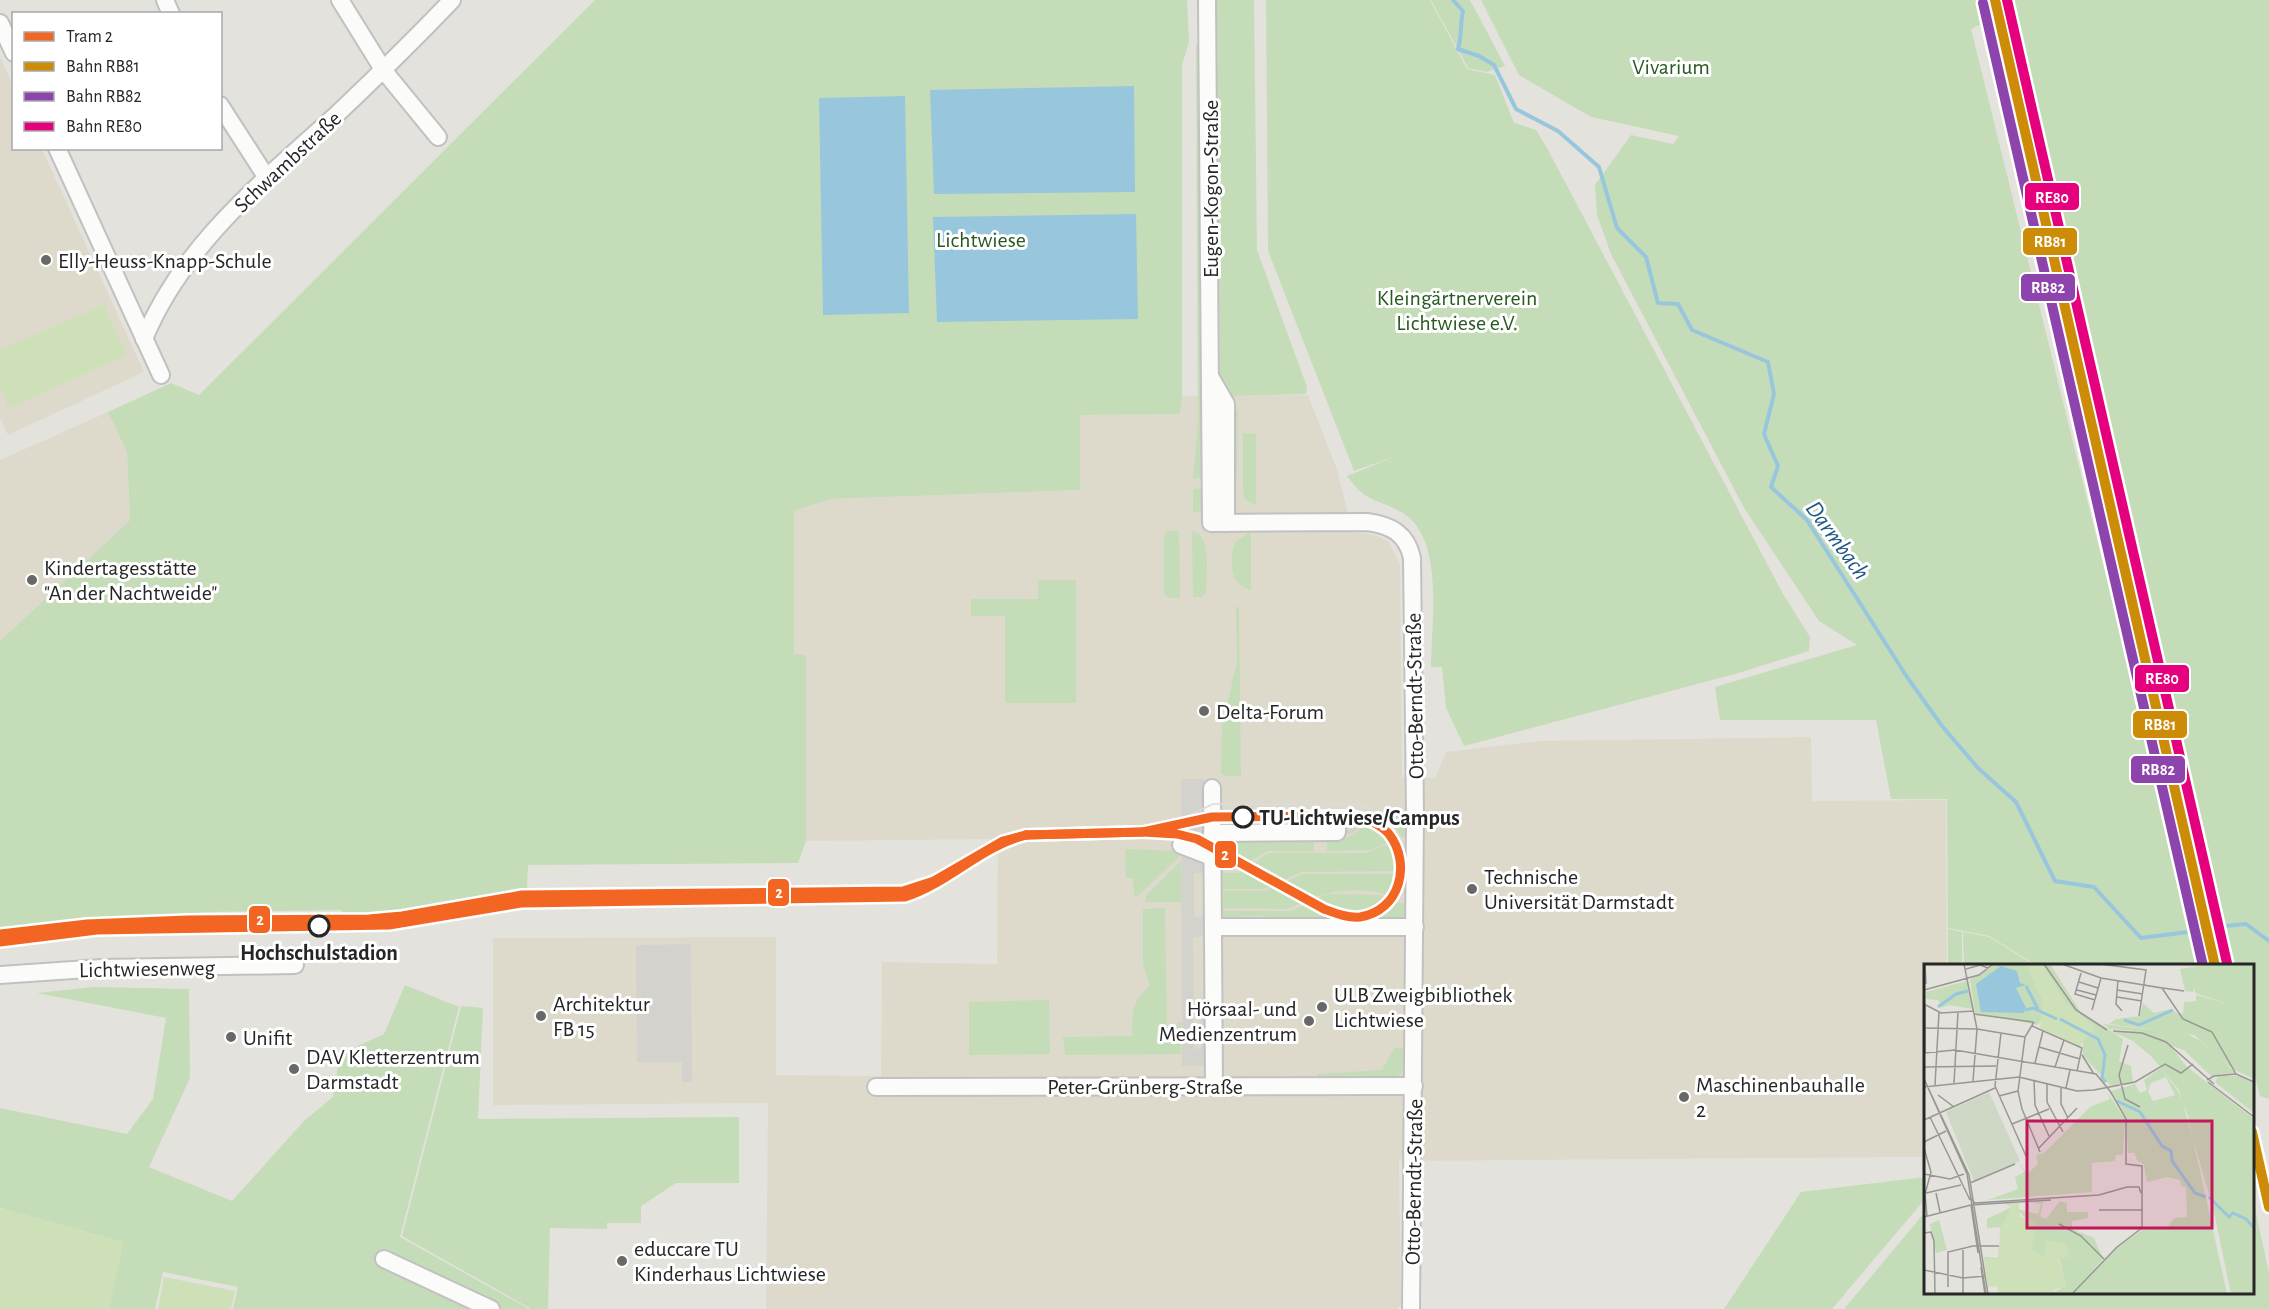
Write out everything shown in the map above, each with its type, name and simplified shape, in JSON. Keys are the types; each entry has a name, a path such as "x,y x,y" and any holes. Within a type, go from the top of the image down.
{"street":[{"path":"340,0 384,71 438,137"},
{"name":"Schwambstraße","path":"144,339 165,294 200,245 267,178 384,71 452,0"},
{"name":"Eugen-Kogon-Straße","path":"1208,0 1210,378 1218,523"},
{"path":"0,23 12,49"},
{"path":"222,108 267,178"},
{"path":"58,150 161,375"},
{"name":"Otto-Berndt-Straße","path":"1218,523 1368,522 1394,529 1407,543 1413,570 1415,927 1411,1307"},
{"path":"1212,788 1214,1086"},
{"path":"1212,833 1337,832 1337,826"},
{"path":"1181,845 1212,857"},
{"path":"1213,927 1415,927"},
{"name":"Lichtwiesenweg","path":"0,975 102,968 295,965"},
{"name":"Peter-Grünberg-Straße","path":"876,1087 1414,1086"},
{"path":"384,1259 491,1309"}],"shaded area":[{"name":"Elly-Heuss-Knapp-Schule","path":"0,57 12,84 12,150 42,150 144,372 8,435 0,418"},
{"name":"Technische Universität Darmstadt","path":"1308,395 1338,472 1352,532 1375,535 1389,542 1400,564 1402,777 1435,778 1446,752 1539,741 1811,737 1812,801 1946,800 1947,964 1924,964 1924,1157 1399,1161 1401,1304 1397,1309 766,1309 768,1103 493,1105 493,938 776,937 776,1075 881,1076 882,962 997,964 998,839 806,841 806,655 794,655 794,511 830,499 1080,490 1080,415 1179,414 1182,396"},
{"name":"Kindertagesstätte \"An der Nachtweide\"","path":"108,412 127,452 130,520 0,641 0,460"},
{"path":"1181,779 1203,779 1218,826 1343,825 1343,819 1367,822 1353,833 1339,837 1219,839 1223,1065 1182,1066","holes":["1194,873 1207,873 1207,917 1194,917","1207,936 1207,998 1201,998 1201,1048 1194,1049 1193,937"]},
{"path":"691,944 692,1082 682,1082 682,1062 637,1062 636,945"}],"green space":[{"name":"Lichtwiese","path":"595,0 1187,0 1189,42 1182,65 1182,396 1180,414 1080,415 1080,490 830,499 794,511 794,654 806,655 806,841 798,863 528,865 527,889 398,913 342,915 342,910 207,912 0,927 0,641 130,520 127,452 108,412 171,383 199,395"},
{"path":"1215,0 1254,0 1257,250 1307,387 1306,394 1231,396 1220,376"},
{"name":"Kleingärtnerverein Lichtwiese e.V.","path":"1266,0 1430,0 1467,69 1495,75 1514,123 1536,130 1547,148 1783,594 1810,637 1809,651 1735,674 1464,746 1446,708 1442,667 1431,667 1433,584 1425,542 1416,525 1403,513 1367,496 1347,476 1399,455 1354,471 1268,251"},
{"path":"1431,0 1470,0 1505,66 1486,72 1468,68"},
{"name":"Vivarium","path":"1481,0 1981,0 1986,22 1971,29 2202,964 2034,964 1989,936 1948,928 1947,799 1891,799 1876,720 1720,720 1715,687 1857,645 1819,621 1744,508 1611,254 1597,215 1595,185 1631,135 1673,144 1679,136 1591,117 1519,75"},
{"path":"2008,0 2269,0 2269,1099 2260,1096 2254,1073 2254,964 2229,964"},
{"path":"1196,44 1202,50 1204,478 1193,478 1198,425"},
{"path":"104,305 126,355 9,408 0,386 0,350"},
{"path":"1234,410 1238,410 1237,478 1234,474"},
{"path":"1243,433 1256,434 1256,505 1245,500 1243,493"},
{"path":"1205,488 1203,507 1193,513 1193,489"},
{"path":"1168,531 1179,531 1180,598 1169,598 1164,594 1164,536"},
{"path":"1192,531 1199,534 1206,548 1206,593 1201,597 1193,597"},
{"path":"1251,531 1251,590 1238,583 1232,570 1232,556 1235,542"},
{"path":"1038,580 1076,580 1076,703 1005,703 1005,616 971,616 971,599 1038,599"},
{"path":"1239,606 1241,776 1225,776 1221,773 1222,726 1237,662 1236,608"},
{"path":"1405,811 1408,836 1401,837 1394,824 1383,813"},
{"path":"1369,823 1380,829 1391,841 1371,850 1327,851 1327,841 1349,837"},
{"path":"1219,841 1314,841 1314,851 1267,851 1249,862 1219,845"},
{"path":"1392,843 1397,856 1398,871 1301,872 1282,881 1252,864 1268,853 1365,853"},
{"path":"1125,849 1181,851 1181,855 1138,896 1134,896 1133,878 1126,878"},
{"path":"1181,861 1181,902 1145,902 1146,895"},
{"path":"1245,869 1274,885 1264,889 1219,889 1219,873 1238,873"},
{"path":"1302,874 1398,874 1389,896 1371,891 1350,890 1329,893 1312,899 1284,883"},
{"path":"1276,887 1304,902 1287,909 1219,908 1219,891 1264,891"},
{"path":"1327,894 1379,895 1387,898 1369,910 1351,913 1333,909 1314,900"},
{"path":"1393,901 1409,905 1409,915 1390,920 1360,921 1378,913"},
{"path":"1306,904 1338,919 1278,921 1265,916 1219,917 1219,911 1291,911"},
{"path":"1165,908 1167,1027 1181,1022 1181,1054 1065,1055 1063,1037 1132,1036 1134,1008 1139,997 1150,985 1143,964 1143,909"},
{"path":"1948,929 1962,932 1962,964 1948,964"},
{"path":"1963,932 1989,937 2032,964 1964,964"},
{"path":"405,985 459,1007 400,1237 529,1309 233,1309 238,1287 163,1272 155,1309 109,1309 123,1242 0,1208 0,1108 127,1134 153,1099 166,1018 37,993 94,987 189,989 190,1078 149,1167 232,1201 304,1121 333,1097 340,1054 384,1034"},
{"path":"1049,1000 1050,1054 969,1055 969,1002"},
{"path":"461,1006 483,1008 478,1119 739,1117 739,1183 676,1183 641,1206 641,1223 607,1223 607,1229 550,1228 548,1309 531,1309 402,1236"},
{"path":"1394,1048 1407,1048 1407,1059 1401,1073 1392,1079 1317,1080 1317,1074 1382,1070"},
{"path":"1924,1177 1924,1200 1832,1309 1724,1309 1801,1192"},
{"path":"2254,1204 2269,1273 2269,1309 1844,1309 1924,1213 1924,1294 2254,1294"},
{"path":"0,1208 123,1242 109,1309 0,1309"},
{"path":"164,1277 235,1291 231,1309 158,1309"}],"water":[{"path":"1134,86 1135,192 934,194 930,90"},
{"path":"905,96 909,313 823,315 819,98"},
{"path":"1136,214 1138,319 937,322 933,217"}],"waterway":[{"name":"Darmbach","path":"1453,0 1463,11 1458,49 1479,56 1494,65 1516,109 1558,131 1599,167 1617,228 1646,257 1658,303 1678,304 1692,330 1768,362 1774,394 1764,434 1778,466 1771,487 1807,520 1907,677 1942,726 1978,768 2016,802 2055,881 2094,887 2141,938 2188,932"},
{"name":"Darmbach","path":"2225,926 2246,924 2269,941"}],"tram line":[{"path":"1160,829 1213,804 1357,804 1381,816 1396,835 1403,859 1399,885"},
{"name":"2","path":"1352,816 1372,822 1385,830 1396,846 1400,859 1398,884 1393,896 1385,906 1374,913 1360,917 1346,916 1324,909 1197,839 1177,834 1143,832 1212,817 1352,816"},
{"name":"2","path":"1026,835 1143,832"},
{"name":"2","path":"1026,835 1143,832"},
{"name":"2","path":"0,934 87,924 188,920 369,919 402,916 522,895 903,891 934,881 1003,841 1026,835"},
{"name":"2","path":"0,942 97,930 389,925 521,903 905,897 936,883 994,847 1026,835"}],"rail line":[{"name":"RB81","path":"1995,0 2215,964"},
{"name":"RE80","path":"2007,0 2227,963"},
{"name":"RB82","path":"1983,3 2203,964"},
{"name":"RB81","path":"2254,1141 2269,1207"}],"place":[{"name":"Elly-Heuss-Knapp-Schule","path":"46,260"},
{"name":"Kindertagesstätte \"An der Nachtweide\"","path":"32,580"},
{"name":"Delta-Forum","path":"1204,711"},
{"name":"TU-Lichtwiese/Campus","path":"1243,817"},
{"name":"Technische Universität Darmstadt","path":"1472,889"},
{"name":"Hochschulstadion","path":"319,926"},
{"name":"ULB Zweigbibliothek Lichtwiese","path":"1322,1007"},
{"name":"Architektur FB 15","path":"541,1016"},
{"name":"Hörsaal- und Medienzentrum","path":"1309,1021"},
{"name":"Unifit","path":"231,1037"},
{"name":"DAV Kletterzentrum Darmstadt","path":"294,1069"},
{"name":"Maschinenbauhalle 2","path":"1684,1097"},
{"name":"educcare TU Kinderhaus Lichtwiese","path":"622,1261"}]}
